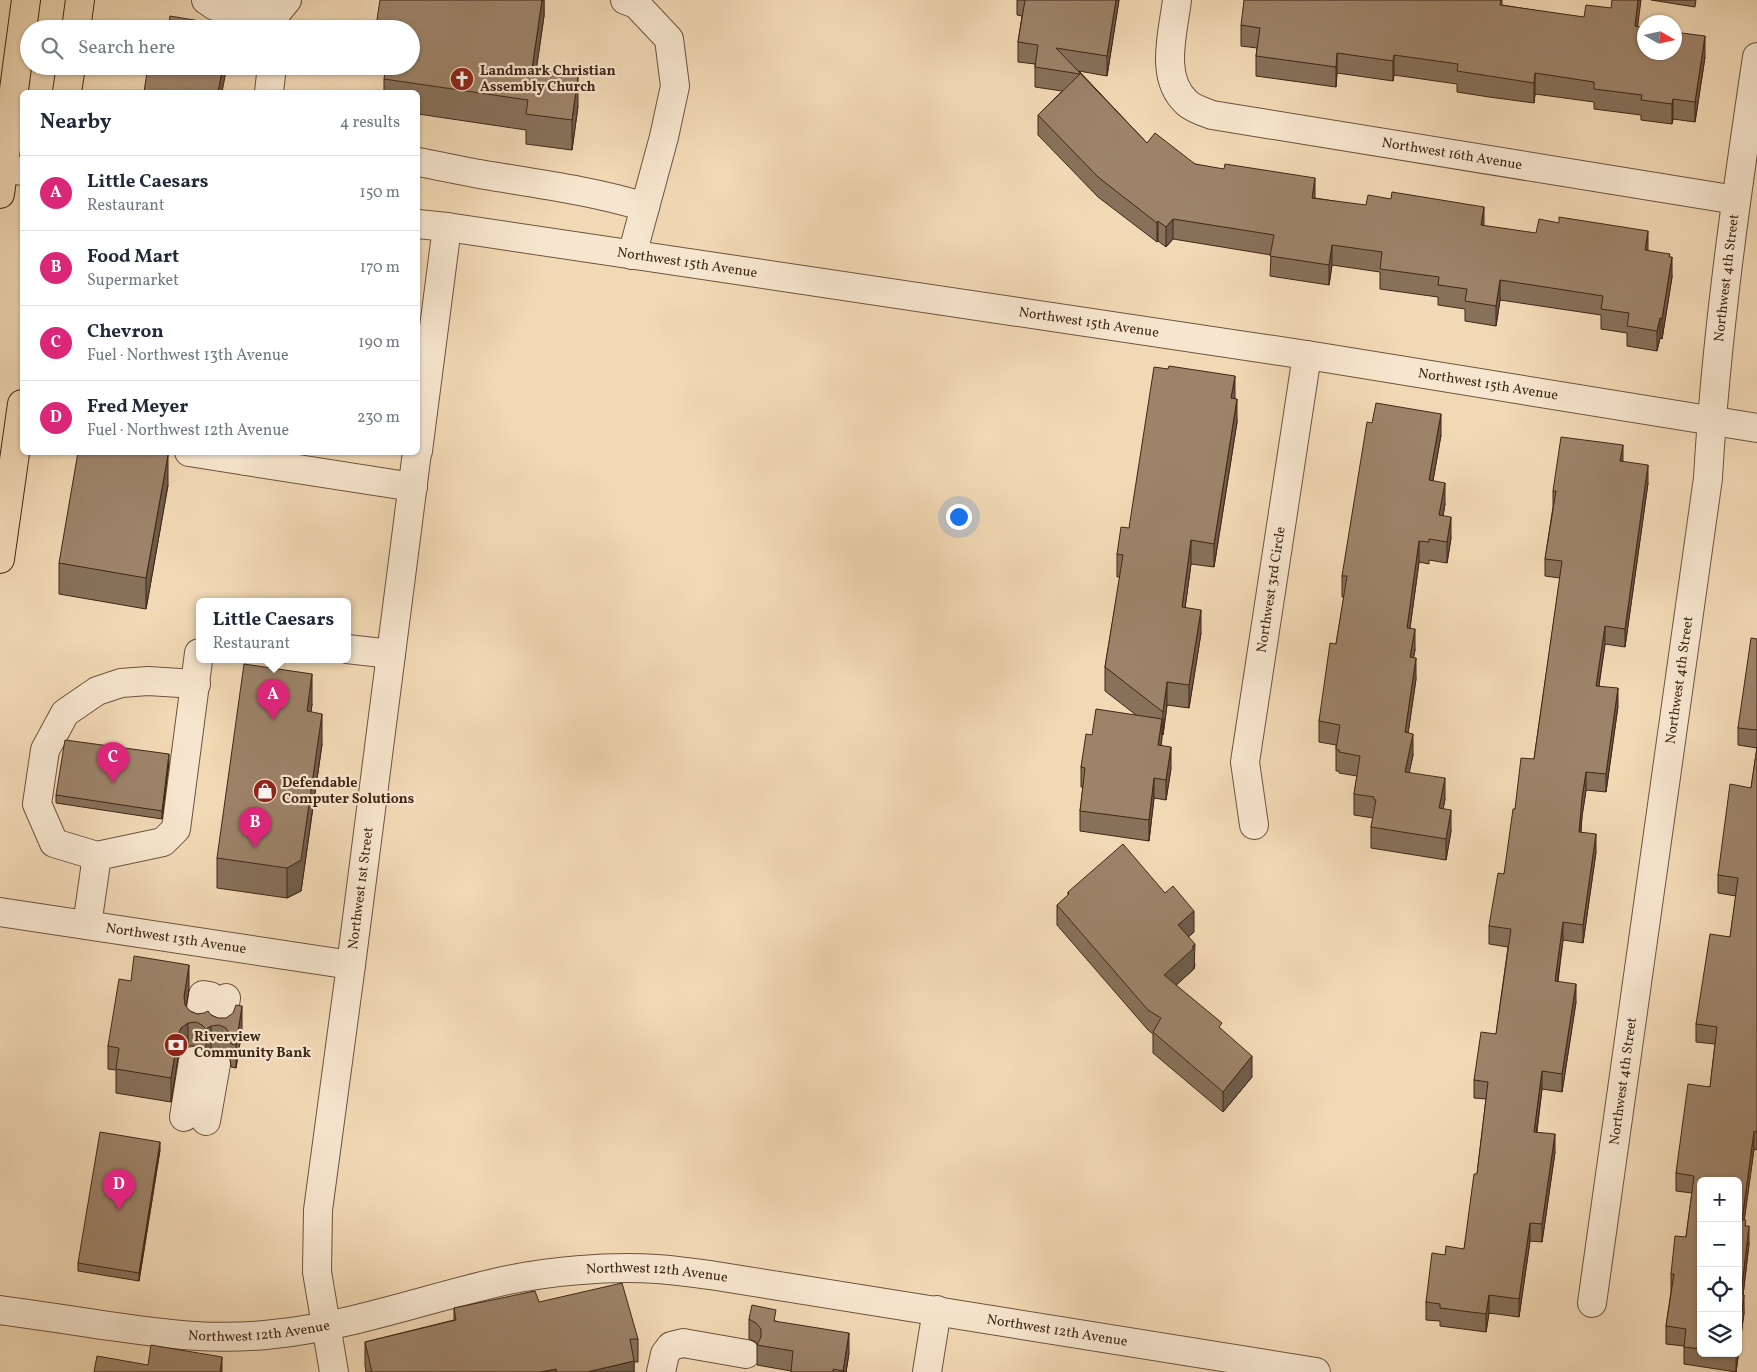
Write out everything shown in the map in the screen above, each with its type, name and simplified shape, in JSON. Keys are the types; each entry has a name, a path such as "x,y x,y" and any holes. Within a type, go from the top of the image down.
{"highway":[{"path":"24,20 26,0"},
{"path":"77,20 80,0"},
{"path":"7,176 20,56"},
{"path":"67,90 70,75"},
{"path":"0,559 20,418"}],"street":[{"path":"206,0 215,6 254,14 281,13"},
{"path":"625,0 636,4 669,39 675,86 664,137 632,254"},
{"name":"Northwest 16th Avenue","path":"1177,0 1169,68 1175,90 1189,105 1212,115 1736,200"},
{"name":"Northwest 4th Street","path":"1592,1303 1708,478 1712,422 1736,200 1757,57"},
{"path":"270,90 271,75"},
{"path":"420,162 572,189 645,207"},
{"name":"Northwest 15th Avenue","path":"420,224 1307,355 1757,428"},
{"name":"Northwest 1st Street","path":"420,430 447,227"},
{"name":"Northwest 3rd Circle","path":"1254,825 1246,762 1307,355"},
{"path":"224,455 247,457 413,487"},
{"name":"Northwest 1st Street","path":"334,1372 317,1272 318,1210 417,455"},
{"path":"351,649 391,654"},
{"path":"196,684 148,681 120,683 97,691 65,713 45,750 37,804 54,843 97,856 163,842 176,829 196,684 198,663"},
{"path":"87,926 97,856"},
{"name":"Northwest 13th Avenue","path":"0,912 351,965"},
{"path":"211,1024 203,994 218,997"},
{"path":"195,1119 205,1062"},
{"name":"Northwest 12th Avenue","path":"0,1310 175,1335 229,1338 276,1334 325,1326 499,1282 545,1274 598,1270 656,1269 710,1274 1316,1372"},
{"path":"927,1372 937,1310"},
{"path":"662,1372 665,1354 670,1346 682,1343 746,1354"}],"building":[{"name":"Landmark Christian Assembly Church","path":"380,0 542,0 532,69 578,76 572,120 526,114 528,100 384,79 385,75 420,75 420,20 377,20"},
{"path":"1025,0 1116,0 1107,56 1056,48 1147,143 1155,133 1195,164 1224,169 1225,164 1315,178 1312,198 1366,205 1368,195 1391,199 1392,192 1484,207 1481,225 1536,233 1539,219 1559,223 1559,217 1648,231 1645,250 1670,254 1669,257 1672,257 1662,319 1660,318 1657,331 1627,326 1629,313 1601,309 1603,296 1500,280 1496,306 1465,301 1467,289 1438,285 1439,277 1380,269 1382,252 1332,245 1329,265 1270,256 1274,235 1173,219 1166,227 1158,221 1157,223 1098,177 1038,115 1080,74 1035,67 1038,45 1018,42"},
{"path":"1244,0 1501,0 1500,5 1584,17 1586,5 1611,8 1612,0 1638,0 1635,26 1637,26 1637,60 1682,60 1682,33 1705,36 1695,102 1673,99 1672,104 1641,100 1642,95 1594,89 1594,82 1535,73 1534,83 1457,71 1458,64 1394,55 1393,61 1337,53 1336,67 1256,56 1260,28 1241,25"},
{"path":"170,16 194,20 169,20"},
{"path":"147,75 221,75 218,90 144,90"},
{"path":"1169,366 1235,376 1231,398 1237,399 1214,544 1191,540 1182,607 1201,610 1189,685 1167,682 1163,712 1105,667 1123,555 1117,554 1121,527 1129,528 1154,367 1168,369"},
{"path":"1376,403 1441,414 1429,480 1445,483 1439,515 1451,517 1447,542 1429,539 1429,542 1419,541 1407,628 1415,629 1410,657 1416,658 1405,732 1413,734 1405,772 1445,778 1439,808 1451,810 1446,839 1371,827 1376,800 1374,800 1374,797 1354,794 1360,756 1339,752 1336,749 1340,725 1319,721 1330,643 1336,644 1347,576 1342,576 1367,422 1372,423"},
{"path":"1561,437 1623,445 1620,461 1648,465 1625,629 1605,626 1596,686 1618,688 1606,774 1586,772 1582,798 1579,832 1596,834 1583,925 1563,922 1555,981 1576,984 1562,1074 1542,1071 1534,1132 1555,1134 1542,1224 1530,1223 1519,1299 1489,1295 1486,1314 1440,1308 1440,1304 1426,1302 1432,1253 1445,1255 1446,1246 1464,1249 1474,1174 1477,1174 1488,1082 1474,1080 1481,1032 1496,1034 1511,929 1489,926 1498,873 1504,874 1521,758 1534,759 1562,561 1545,559 1556,491 1553,491"},
{"path":"77,455 168,455 146,578 59,563"},
{"path":"1751,638 1757,639 1757,730 1738,728"},
{"path":"244,664 312,674 307,711 322,714 301,860 287,868 217,858"},
{"path":"1096,709 1162,719 1158,745 1171,747 1166,780 1154,778 1149,820 1080,811 1085,768 1081,767 1086,734 1092,735"},
{"path":"65,740 169,754 162,811 56,795"},
{"path":"1757,747 1757,1132 1754,1131 1742,1220 1742,1177 1697,1177 1697,1349 1684,1347 1686,1329 1666,1326 1674,1274 1671,1274 1675,1236 1686,1237 1694,1176 1676,1173 1688,1084 1710,1087 1717,1027 1696,1024 1710,934 1730,937 1738,878 1718,875 1730,784 1751,788"},
{"path":"1123,844 1165,893 1173,886 1194,911 1178,925 1195,944 1192,947 1194,948 1164,975 1222,1023 1219,1027 1252,1056 1223,1092 1153,1032 1161,1018 1148,1010 1057,905 1069,894 1068,892"},
{"path":"134,956 189,965 184,997 185,1005 190,1011 197,1014 208,1011 211,1015 218,1018 226,1018 233,1013 236,1005 242,1006 236,1045 231,1044 230,1035 226,1028 219,1025 206,1029 196,1022 188,1023 181,1028 178,1035 171,1078 116,1069 119,1048 108,1046 119,979 131,981"},
{"path":"100,1132 160,1142 139,1273 78,1263"},
{"path":"1742,1220 1746,1220 1745,1226 1749,1226 1742,1286"},
{"path":"622,1283 638,1339 630,1339 634,1361 587,1372 557,1372 556,1369 540,1372 372,1372 365,1342 456,1320 454,1308 535,1291 539,1302"},
{"path":"752,1305 776,1310 774,1321 849,1333 843,1371 833,1369 833,1372 791,1372 793,1351 757,1345 761,1337 761,1329 749,1319"},
{"path":"151,1345 222,1357 220,1372 94,1372 97,1356 148,1365"}],"place":[{"name":"Landmark Christian Assembly Church","path":"462,79"},
{"name":"Little Caesars","path":"273,720"},
{"name":"Chevron","path":"113,783"},
{"name":"Defendable Computer Solutions","path":"265,791"},
{"name":"Food Mart","path":"255,848"},
{"name":"Riverview Community Bank","path":"176,1045"},
{"name":"Fred Meyer","path":"119,1210"}]}
